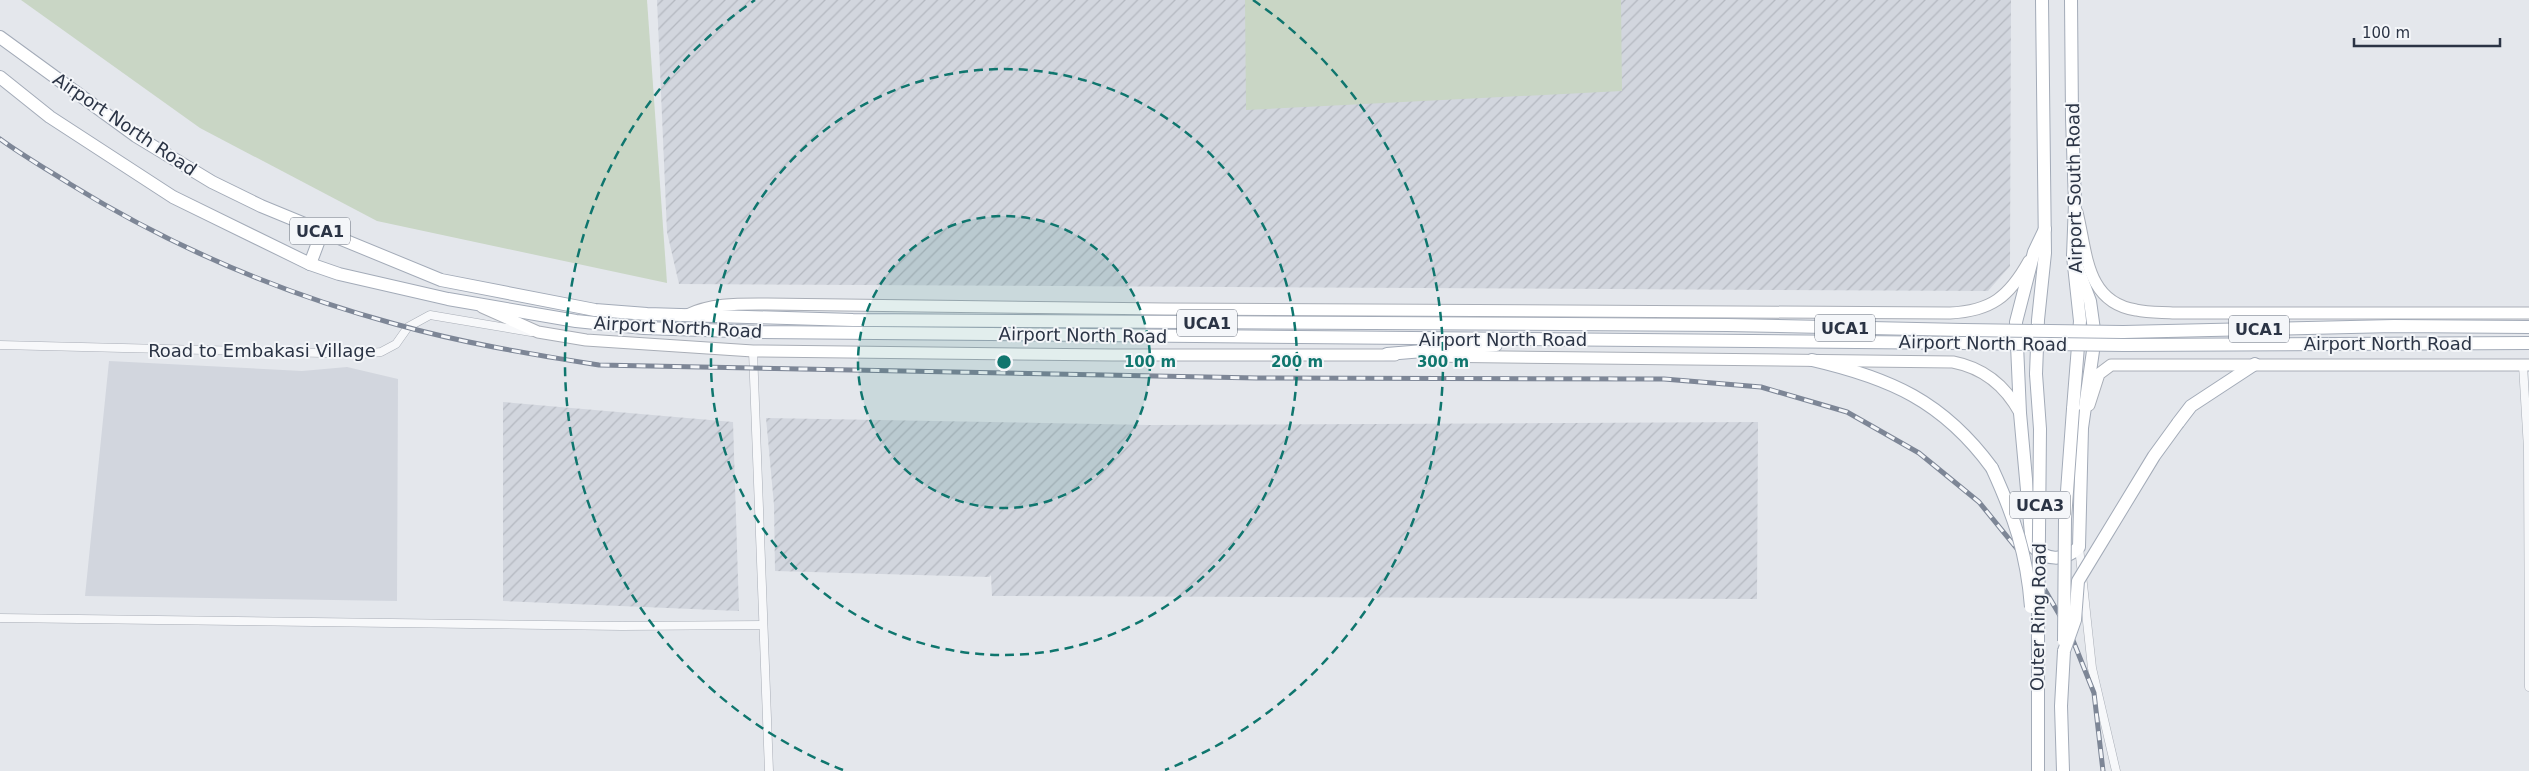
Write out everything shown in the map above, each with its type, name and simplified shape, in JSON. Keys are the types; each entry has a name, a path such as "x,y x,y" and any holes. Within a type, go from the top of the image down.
{"main road":[{"name":"Airport South Road","path":"2036,374 2045,229 2042,0"},
{"name":"Airport South Road","path":"2072,0 2072,118 2075,203 2073,256 2080,321 2075,376"},
{"name":"Airport North Road","path":"0,36 136,136 212,182 416,272 469,287 595,310 685,315 863,320 1727,326 2124,332 2394,326 2529,327"},
{"name":"Airport North Road","path":"0,77 50,117 173,197 310,264 388,287 479,305 576,321 644,328 752,332 2124,345 2529,342"},
{"name":"Airport North Road","path":"2075,203 2085,257 2095,281 2110,298 2136,310 2175,313 2529,313"},
{"path":"2045,229 2034,252 2016,322 2020,413 2032,545 2042,555 2053,559 2070,554 2079,548"},
{"path":"310,264 322,232"},
{"name":"Airport North Road","path":"685,315 700,308 737,304 1165,309 1964,312 1982,309 1999,300 2015,283 2034,252"},
{"path":"2073,256 2090,301 2095,337 2082,428"},
{"name":"Airport North Road","path":"479,305 538,332 586,340 753,351 1132,355 1387,354 1921,361 1966,364 1983,372 1998,384 2020,413"},
{"path":"1387,354 1479,348 1528,339"},
{"path":"1812,360 1871,376 1922,400 1954,424 1977,447 1992,468 2022,542 2032,612 2038,636"},
{"path":"2064,651 2075,620 2078,581 2154,456 2191,406 2255,364"},
{"name":"Airport North Road","path":"2082,428 2099,374 2112,365 2526,365"},
{"name":"Outer Ring Road","path":"2036,374 2040,429 2038,771"},
{"name":"Outer Ring Road","path":"2063,771 2061,706 2064,651 2065,519 2075,376"},
{"name":"UCA1","path":"2079,548 2082,428"}],"street":[{"name":"Road to Embakasi Village","path":"0,345 362,354 380,352 396,344 408,327 430,314 538,332"},
{"path":"753,351 769,771"},
{"path":"2526,365 2529,449 2529,688"},
{"path":"2079,548 2092,668 2116,771"},
{"path":"0,618 622,626 763,625"}],"shaded area":[{"path":"657,0 2011,0 2010,266 1988,291 679,284 667,232"},
{"path":"109,361 302,371 347,367 398,379 397,601 85,596"},
{"path":"503,402 733,422 739,611 503,601"},
{"path":"766,418 1150,425 1758,422 1757,599 992,596 991,575 989,577 775,571 774,505"}],"green space":[{"path":"21,0 647,0 667,283 377,221 200,128"},
{"path":"1245,0 1621,0 1622,91 1246,110"}],"railway":[{"path":"0,139 70,184 147,228 227,266 310,298 352,312 445,337 496,348 599,365 1257,378 1664,379 1761,387 1847,412 1919,453 1979,502 2031,566 2070,633 2094,693 2103,771"}]}
